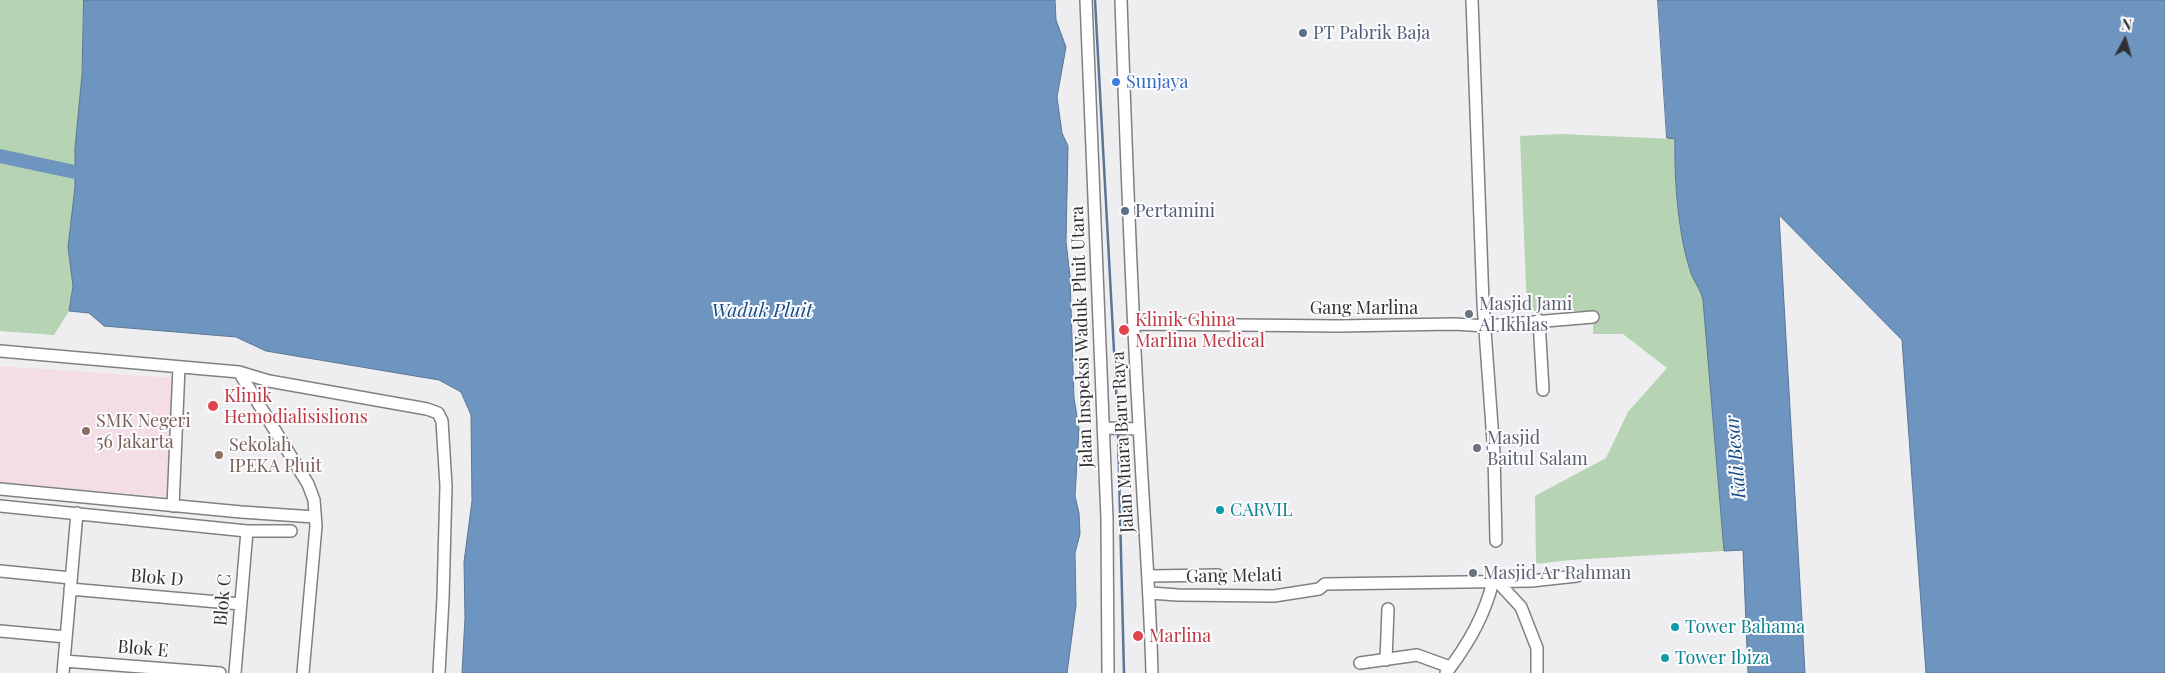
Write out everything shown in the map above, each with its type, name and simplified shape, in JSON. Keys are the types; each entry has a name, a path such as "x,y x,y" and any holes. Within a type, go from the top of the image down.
{"street":[{"name":"Jalan Inspeksi Waduk Pluit Utara","path":"1086,0 1107,519 1108,673"},
{"name":"Jalan Muara Baru Raya","path":"1121,0 1127,180 1139,429 1150,593 1152,673"},
{"path":"1472,0 1483,303 1494,454 1496,542"},
{"name":"Gang Marlina","path":"1134,324 1357,326 1454,324 1486,326 1539,320 1593,317"},
{"path":"1539,320 1543,390"},
{"path":"0,350 239,372 269,381 434,411 440,417 446,486 439,673"},
{"path":"172,506 179,367"},
{"path":"239,372 308,484 314,500 316,521 303,673"},
{"path":"1103,428 1139,429"},
{"path":"0,489 316,521"},
{"path":"0,506 247,530 291,531"},
{"path":"63,667 77,513"},
{"name":"Blok C","path":"235,673 247,530"},
{"name":"Blok D","path":"0,572 70,583 241,604"},
{"path":"1149,576 1218,575"},
{"name":"Gang Melati","path":"1150,593 1274,596 1319,589 1325,584 1531,581 1577,576"},
{"path":"1360,663 1421,656 1448,670 1478,625 1495,581 1520,607 1537,648 1537,673"},
{"path":"1386,660 1388,609"},
{"path":"0,631 66,637"},
{"name":"Blok E","path":"63,667 220,673"}],"shaded area":[{"name":"SMK Negeri 56 Jakarta","path":"0,366 175,378 170,497 0,483"}],"green space":[{"path":"0,0 84,0 82,75 75,148 75,187 68,247 73,286 69,311 54,335 0,331"},
{"path":"1561,134 1675,139 1676,190 1683,244 1692,276 1703,300 1724,551 1570,560 1536,564 1535,496 1606,458 1628,412 1667,368 1623,334 1593,334 1593,311 1527,311 1520,136"}],"water":[{"name":"Waduk Pluit","path":"84,0 1055,0 1056,20 1066,47 1057,97 1062,133 1068,146 1066,242 1070,276 1074,398 1079,429 1075,496 1079,513 1080,534 1075,553 1076,605 1067,673 462,673 465,618 464,562 472,501 471,415 461,392 439,380 266,351 236,337 104,326 89,313 69,311 73,286 68,247 75,187 75,148 82,75"},
{"name":"Kali Besar","path":"1658,0 2165,0 2165,673 1926,673 1902,340 1779,215 1805,673 1748,673 1743,550 1724,551 1703,300 1687,261 1680,226 1676,190 1675,139 1667,138"}],"waterway":[{"path":"1095,0 1118,425"},
{"path":"0,156 75,172 92,170"},
{"path":"1118,433 1124,673"}],"place":[{"name":"PT Pabrik Baja","path":"1303,33"},
{"name":"Sunjaya","path":"1116,82"},
{"name":"Pertamini","path":"1125,211"},
{"name":"Masjid Jami Al Ikhlas","path":"1469,314"},
{"name":"Klinik Ghina Marlina Medical","path":"1124,330"},
{"name":"Klinik Hemodialisislions","path":"213,406"},
{"name":"SMK Negeri 56 Jakarta","path":"86,431"},
{"name":"Masjid Baitul Salam","path":"1477,448"},
{"name":"Sekolah IPEKA Pluit","path":"219,455"},
{"name":"CARVIL","path":"1220,510"},
{"name":"Masjid Ar Rahman","path":"1473,573"},
{"name":"Tower Bahama","path":"1675,627"},
{"name":"Marlina","path":"1138,636"},
{"name":"Tower Ibiza","path":"1665,658"}]}
